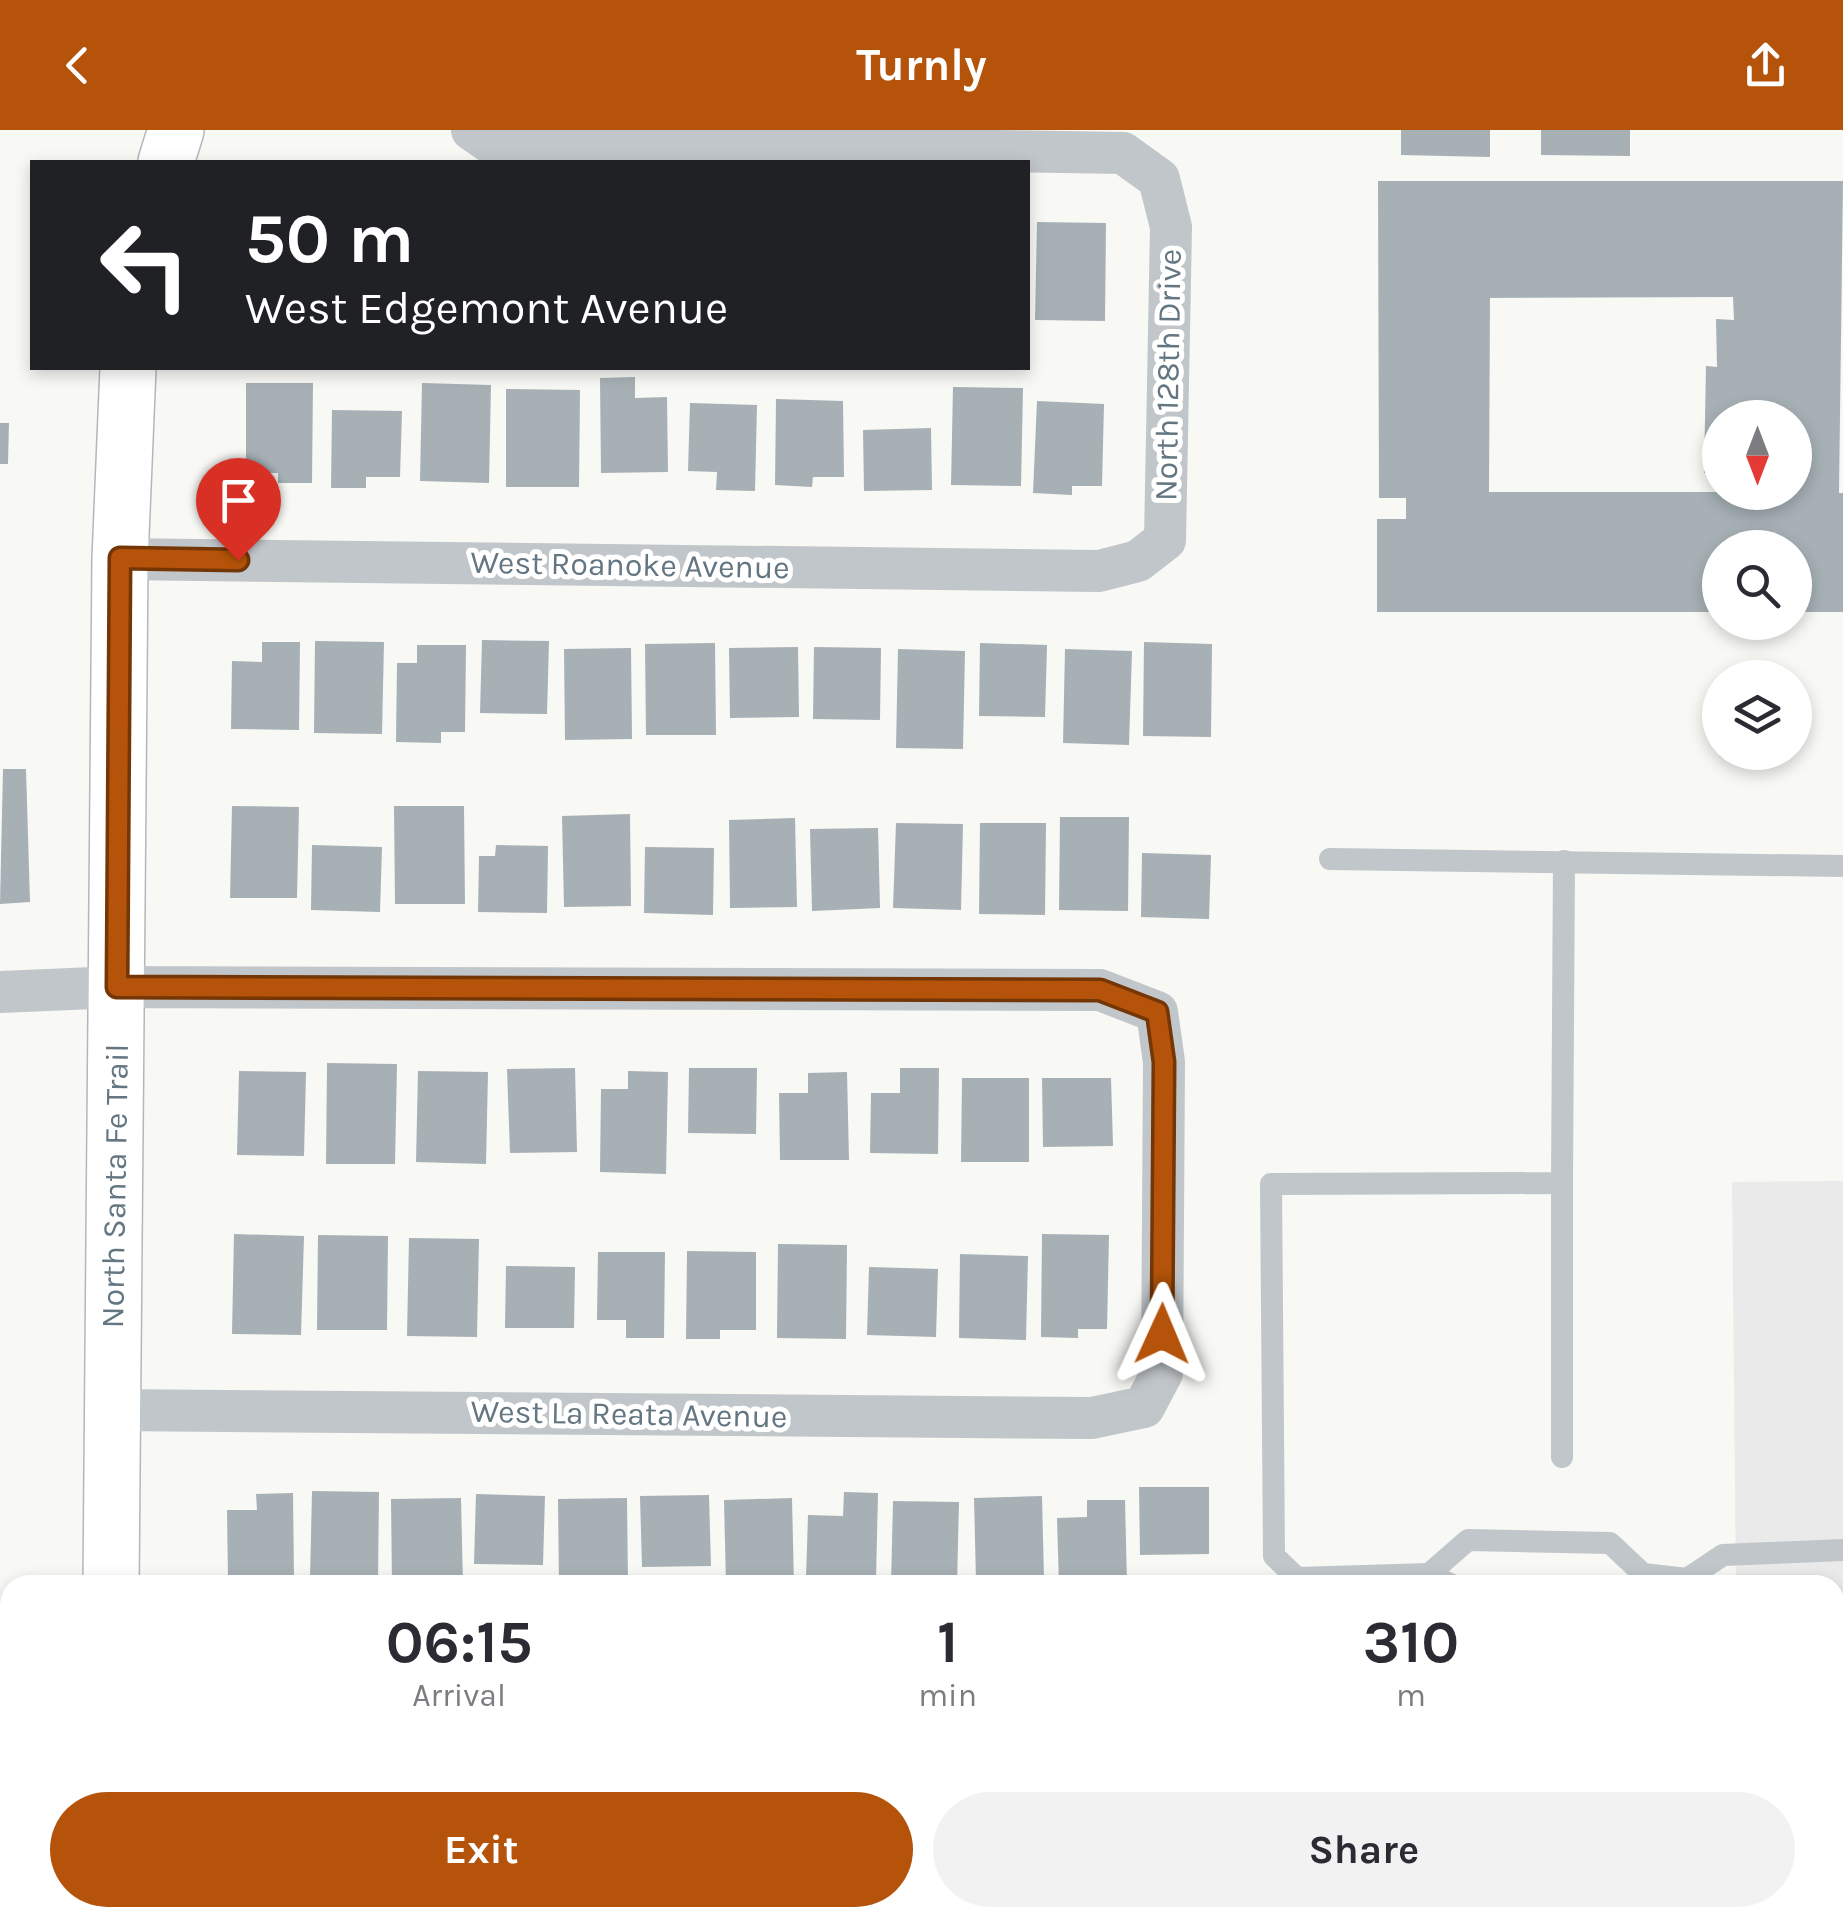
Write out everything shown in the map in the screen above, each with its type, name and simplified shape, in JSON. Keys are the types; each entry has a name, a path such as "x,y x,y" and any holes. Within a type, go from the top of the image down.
{"street":[{"path":"167,160 176,130"},
{"path":"472,130 490,144 868,138"},
{"name":"North 128th Drive","path":"868,138 1123,153 1159,179 1171,227 1165,540 1138,560"},
{"name":"North Santa Fe Trail","path":"111,1575 120,558 128,370"},
{"name":"West Roanoke Avenue","path":"120,558 1098,571 1138,560"},
{"path":"0,992 117,987"},
{"name":"West La Reata Avenue","path":"112,1410 1092,1418 1144,1407 1162,1373 1164,1062 1157,1012 1100,990 117,987"}],"lane":[{"path":"1330,859 1843,866"},
{"path":"1562,1457 1564,861"},
{"path":"1294,1575 1274,1556 1271,1184 1562,1182"},
{"path":"1396,1575 1429,1574 1468,1540 1610,1543 1634,1575"},
{"path":"1697,1575 1723,1556 1843,1550"}],"shaded area":[{"path":"1843,1181 1843,1575 1736,1575 1732,1182"}],"building":[{"path":"1401,130 1490,130 1490,157 1401,155"},
{"path":"1541,130 1630,130 1630,156 1541,155"},
{"path":"1378,181 1843,181 1839,493 1843,493 1843,612 1812,612 1812,530 1702,530 1702,612 1377,612 1377,519 1406,519 1406,498 1379,498","holes":["1733,297 1734,320 1716,319 1717,367 1706,366 1705,400 1812,400 1812,510 1702,510 1702,492 1489,492 1490,298"]},
{"path":"1037,222 1106,223 1105,321 1035,320"},
{"path":"635,377 635,398 667,397 668,472 601,473 600,378"},
{"path":"246,383 313,383 312,483 278,483 278,473 246,473"},
{"path":"422,383 491,385 489,483 420,481"},
{"path":"953,387 1023,388 1021,486 951,485"},
{"path":"506,389 580,390 579,487 506,487"},
{"path":"776,399 843,401 844,477 813,477 812,487 775,485"},
{"path":"1037,401 1104,404 1102,486 1072,486 1072,495 1033,493"},
{"path":"690,403 757,405 755,491 716,490 717,472 688,471"},
{"path":"332,410 402,411 400,477 366,477 366,488 331,488"},
{"path":"0,423 9,423 8,464 0,464"},
{"path":"931,428 932,490 864,491 863,430"},
{"path":"482,640 549,641 547,714 480,713"},
{"path":"315,641 384,642 382,734 314,733"},
{"path":"262,642 300,642 299,730 231,729 232,661 262,662"},
{"path":"1144,642 1212,644 1211,737 1143,736"},
{"path":"715,643 716,735 646,735 645,644"},
{"path":"980,643 1047,645 1045,717 979,716"},
{"path":"417,645 466,645 465,732 441,732 441,743 396,742 397,663 417,663"},
{"path":"798,647 799,717 730,718 729,648"},
{"path":"814,647 881,648 880,720 813,719"},
{"path":"631,648 632,739 565,740 564,649"},
{"path":"898,649 965,651 963,749 896,748"},
{"path":"1065,649 1132,651 1129,745 1063,743"},
{"path":"3,769 26,769 30,902 0,904"},
{"path":"232,806 299,807 297,898 230,898"},
{"path":"394,806 464,806 465,904 395,904"},
{"path":"630,814 631,906 564,907 562,816"},
{"path":"1060,817 1129,817 1128,911 1059,910"},
{"path":"795,818 797,907 730,908 729,820"},
{"path":"896,823 963,824 961,910 893,908"},
{"path":"980,823 1046,823 1045,915 979,914"},
{"path":"878,828 880,908 812,911 810,829"},
{"path":"312,845 382,847 380,912 311,910"},
{"path":"496,845 548,846 547,913 478,912 479,856 495,856"},
{"path":"645,847 714,848 713,915 644,913"},
{"path":"1142,853 1211,855 1209,919 1141,917"},
{"path":"327,1063 397,1064 395,1164 326,1164"},
{"path":"575,1068 577,1152 510,1153 507,1069"},
{"path":"689,1068 757,1068 756,1134 688,1133"},
{"path":"900,1068 939,1068 938,1154 870,1153 871,1093 900,1093"},
{"path":"239,1071 306,1072 304,1156 237,1155"},
{"path":"418,1071 488,1072 486,1164 416,1162"},
{"path":"628,1071 668,1072 666,1174 600,1172 601,1089 628,1089"},
{"path":"847,1072 849,1160 780,1160 779,1093 808,1093 808,1073"},
{"path":"962,1078 1029,1078 1029,1162 961,1162"},
{"path":"1042,1078 1111,1078 1113,1146 1043,1147"},
{"path":"234,1234 304,1236 301,1335 232,1334"},
{"path":"1042,1234 1109,1235 1107,1329 1078,1329 1078,1338 1041,1337"},
{"path":"318,1235 388,1236 387,1330 317,1330"},
{"path":"409,1238 479,1239 477,1337 407,1336"},
{"path":"778,1244 847,1245 846,1339 777,1338"},
{"path":"687,1251 756,1252 756,1330 720,1330 720,1339 686,1339"},
{"path":"598,1252 665,1252 664,1338 626,1338 626,1320 597,1320"},
{"path":"960,1254 1028,1256 1026,1340 959,1338"},
{"path":"506,1266 575,1267 574,1328 505,1328"},
{"path":"869,1267 938,1269 936,1337 867,1335"},
{"path":"1139,1487 1209,1487 1209,1554 1140,1555"},
{"path":"312,1491 379,1492 378,1575 310,1575"},
{"path":"844,1492 878,1493 876,1575 806,1575 808,1515 843,1516"},
{"path":"293,1493 294,1575 228,1575 227,1510 257,1510 256,1494"},
{"path":"476,1494 545,1496 543,1565 474,1564"},
{"path":"709,1495 711,1566 642,1567 640,1496"},
{"path":"1042,1496 1044,1575 976,1575 974,1498"},
{"path":"461,1498 463,1575 392,1575 391,1499"},
{"path":"627,1498 628,1575 559,1575 558,1499"},
{"path":"792,1498 794,1575 726,1575 724,1500"},
{"path":"1087,1500 1125,1500 1127,1575 1059,1575 1057,1518 1087,1517"},
{"path":"893,1501 959,1502 957,1575 891,1575"}],"route":[{"path":"238,560 120,558 117,987 1100,990 1157,1012 1164,1062 1162,1334"}]}
